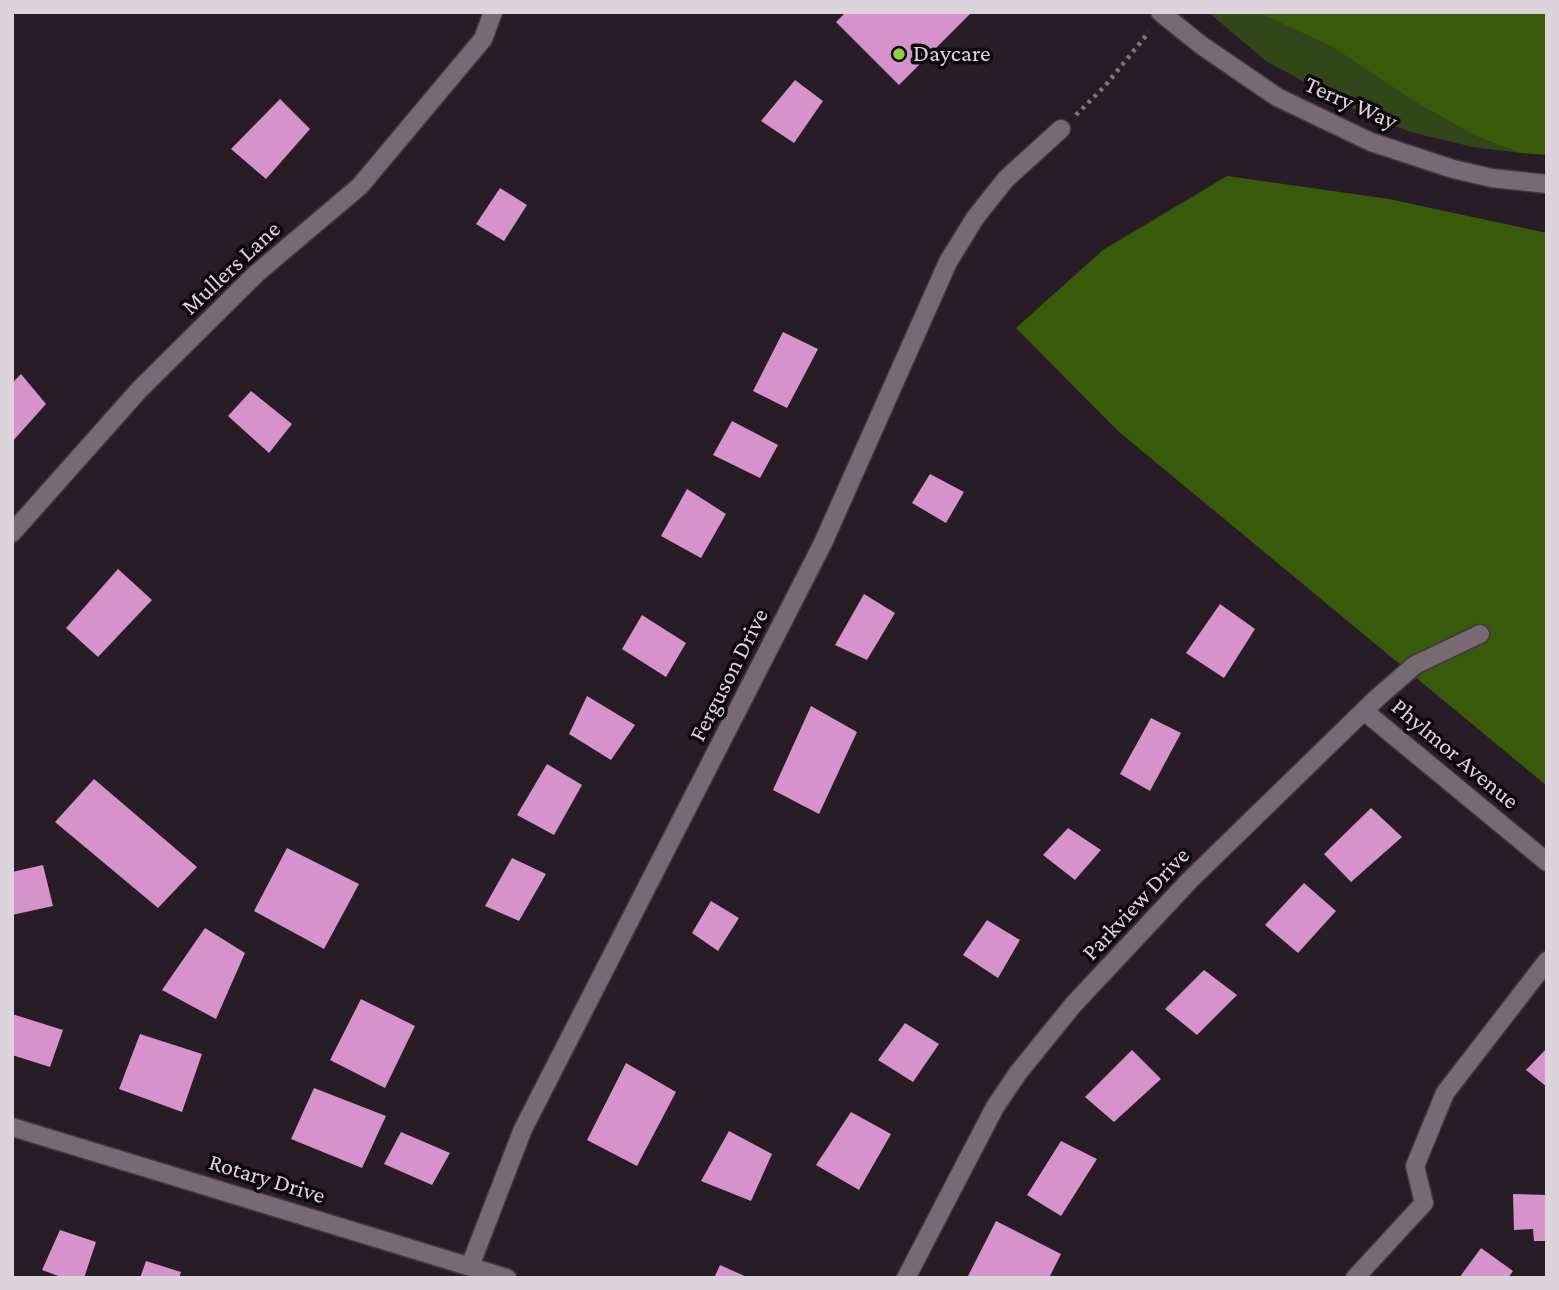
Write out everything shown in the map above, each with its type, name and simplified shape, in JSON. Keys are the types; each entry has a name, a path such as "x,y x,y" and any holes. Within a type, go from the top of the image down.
{"street":[{"name":"Mullers Lane","path":"12,533 140,390 256,274 360,186 483,39 494,12"},
{"name":"Terry Way","path":"1161,14 1277,97 1371,142 1453,169 1492,178 1547,184"},
{"name":"Ferguson Drive","path":"470,1266 523,1129 817,555 948,262 975,219 1006,180 1061,129"},
{"name":"Parkview Drive","path":"906,1278 977,1138 1011,1083 1052,1031 1190,880 1364,710 1415,665 1480,634"},
{"name":"Phylmor Avenue","path":"1364,710 1547,862"},
{"path":"1354,1278 1424,1203 1415,1166 1445,1093 1547,961"},
{"name":"Rotary Drive","path":"12,1127 507,1278"}],"path":[{"path":"1061,129 1105,86 1161,14"}],"green space":[{"path":"1208,12 1257,12 1334,48 1415,102 1475,136 1520,153 1473,147 1414,133 1365,115 1266,61"},
{"path":"1257,12 1547,12 1547,155 1520,153 1475,136 1415,102 1334,48"},
{"path":"1227,176 1389,199 1547,233 1547,786 1118,431 1016,328 1103,250"}],"building":[{"name":"Daycare","path":"846,12 972,12 899,85 836,22"},
{"path":"795,80 823,101 794,143 761,121"},
{"path":"280,99 310,129 266,179 231,149"},
{"path":"500,188 527,205 504,241 476,224"},
{"path":"783,332 818,349 787,408 753,391"},
{"path":"21,374 46,404 12,442 12,383"},
{"path":"251,391 292,424 269,453 228,416"},
{"path":"732,421 778,445 760,478 713,455"},
{"path":"930,474 964,492 946,523 912,503"},
{"path":"687,489 726,514 701,558 661,536"},
{"path":"118,569 152,600 98,657 66,628"},
{"path":"864,594 895,613 867,660 835,645"},
{"path":"1220,604 1255,629 1224,678 1186,653"},
{"path":"642,615 686,643 666,677 622,649"},
{"path":"587,696 635,725 611,760 569,734"},
{"path":"811,706 857,732 819,814 773,790"},
{"path":"1151,718 1181,733 1150,791 1120,774"},
{"path":"547,764 582,785 554,835 517,815"},
{"path":"94,779 197,867 158,908 55,822"},
{"path":"1371,808 1402,837 1351,882 1324,854"},
{"path":"1068,828 1101,850 1075,880 1043,855"},
{"path":"287,848 359,884 324,949 254,911"},
{"path":"512,858 546,874 519,921 485,906"},
{"path":"43,865 53,906 12,915 12,872"},
{"path":"1304,883 1336,911 1298,953 1265,925"},
{"path":"711,901 739,918 718,951 692,933"},
{"path":"987,920 1020,940 998,978 963,955"},
{"path":"205,928 245,953 216,1019 162,990"},
{"path":"1204,970 1237,995 1197,1035 1165,1009"},
{"path":"361,999 415,1026 385,1088 330,1060"},
{"path":"12,1014 63,1030 50,1067 12,1055"},
{"path":"905,1023 939,1044 913,1082 878,1060"},
{"path":"140,1034 202,1054 182,1112 119,1089"},
{"path":"1547,1048 1547,1087 1526,1070"},
{"path":"1132,1050 1161,1079 1114,1122 1085,1097"},
{"path":"626,1063 676,1092 637,1166 587,1140"},
{"path":"314,1088 386,1116 362,1168 291,1139"},
{"path":"851,1112 891,1134 859,1190 816,1165"},
{"path":"729,1131 772,1154 751,1201 701,1181"},
{"path":"401,1132 450,1153 432,1185 384,1164"},
{"path":"1061,1141 1097,1159 1061,1216 1027,1195"},
{"path":"1513,1194 1547,1195 1547,1241 1534,1241 1533,1229 1514,1230"},
{"path":"996,1221 1061,1254 1049,1278 967,1278"},
{"path":"60,1230 96,1242 84,1278 64,1278 42,1270"},
{"path":"1481,1248 1513,1271 1508,1278 1459,1278"},
{"path":"146,1261 181,1272 179,1278 140,1278"},
{"path":"720,1265 749,1278 714,1278"}],"place":[{"name":"Daycare","path":"899,54"}]}
